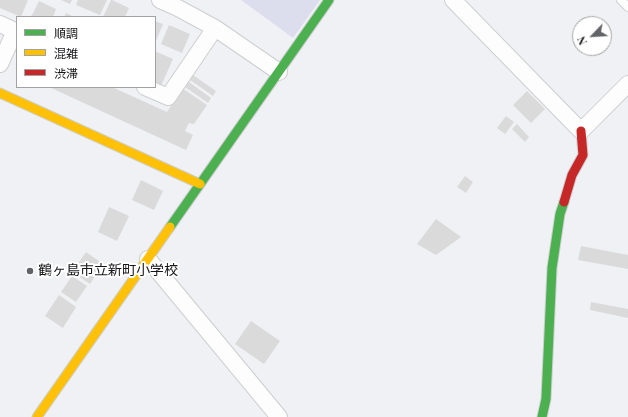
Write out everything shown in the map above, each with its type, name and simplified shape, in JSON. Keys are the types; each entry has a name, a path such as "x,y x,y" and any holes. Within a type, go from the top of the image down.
{"street":[{"path":"160,0 180,4 278,72"},
{"path":"37,417 329,0"},
{"path":"453,0 581,131 583,155 572,176 560,214 552,268 546,400 542,417"},
{"path":"0,24 16,31 0,64"},
{"path":"147,88 168,97 215,28"},
{"path":"581,131 628,84"},
{"path":"0,93 200,184"},
{"path":"148,259 280,417"}],"lane":[{"path":"621,0 628,7"}],"shaded area":[{"path":"241,0 320,0 293,38"}],"building":[{"path":"0,0 28,0 21,16 0,8"},
{"path":"61,0 72,0 70,4"},
{"path":"78,0 107,0 100,15 76,5"},
{"path":"111,0 129,8 125,16 103,16"},
{"path":"39,1 56,9 53,16 32,16"},
{"path":"66,13 72,16 64,16"},
{"path":"156,21 163,24 156,41"},
{"path":"169,25 190,34 182,53 161,44"},
{"path":"156,51 173,59 161,86 156,84"},
{"path":"193,75 216,91 213,96 190,80"},
{"path":"189,82 211,98 208,103 185,87"},
{"path":"51,88 114,88 167,112 182,88 207,105 194,124 189,123 185,131 193,135 186,150"},
{"path":"527,91 545,109 531,123 513,105"},
{"path":"506,116 514,122 505,134 497,128"},
{"path":"517,124 529,137 525,142 512,129"},
{"path":"465,176 473,182 466,193 457,187"},
{"path":"141,180 163,191 154,210 132,200"},
{"path":"109,207 129,216 117,241 98,232"},
{"path":"436,219 461,237 436,255 417,244"},
{"path":"581,246 628,255 628,269 578,260"},
{"path":"86,252 103,264 90,284 72,272"},
{"path":"72,276 87,286 76,302 61,292"},
{"path":"59,295 76,307 63,328 45,316"},
{"path":"591,302 628,309 628,318 590,310"},
{"path":"251,321 280,341 264,364 235,344"}],"traffic: fast":[{"path":"170,227 329,0"},
{"path":"542,417 546,399 552,268 560,214 564,202"}],"traffic: slow":[{"path":"0,93 200,184"},
{"path":"37,417 170,227"}],"traffic: jam":[{"path":"564,202 572,175 583,155 581,131"}],"place":[{"name":"鶴ヶ島市立新町小学校","path":"30,271"}]}
